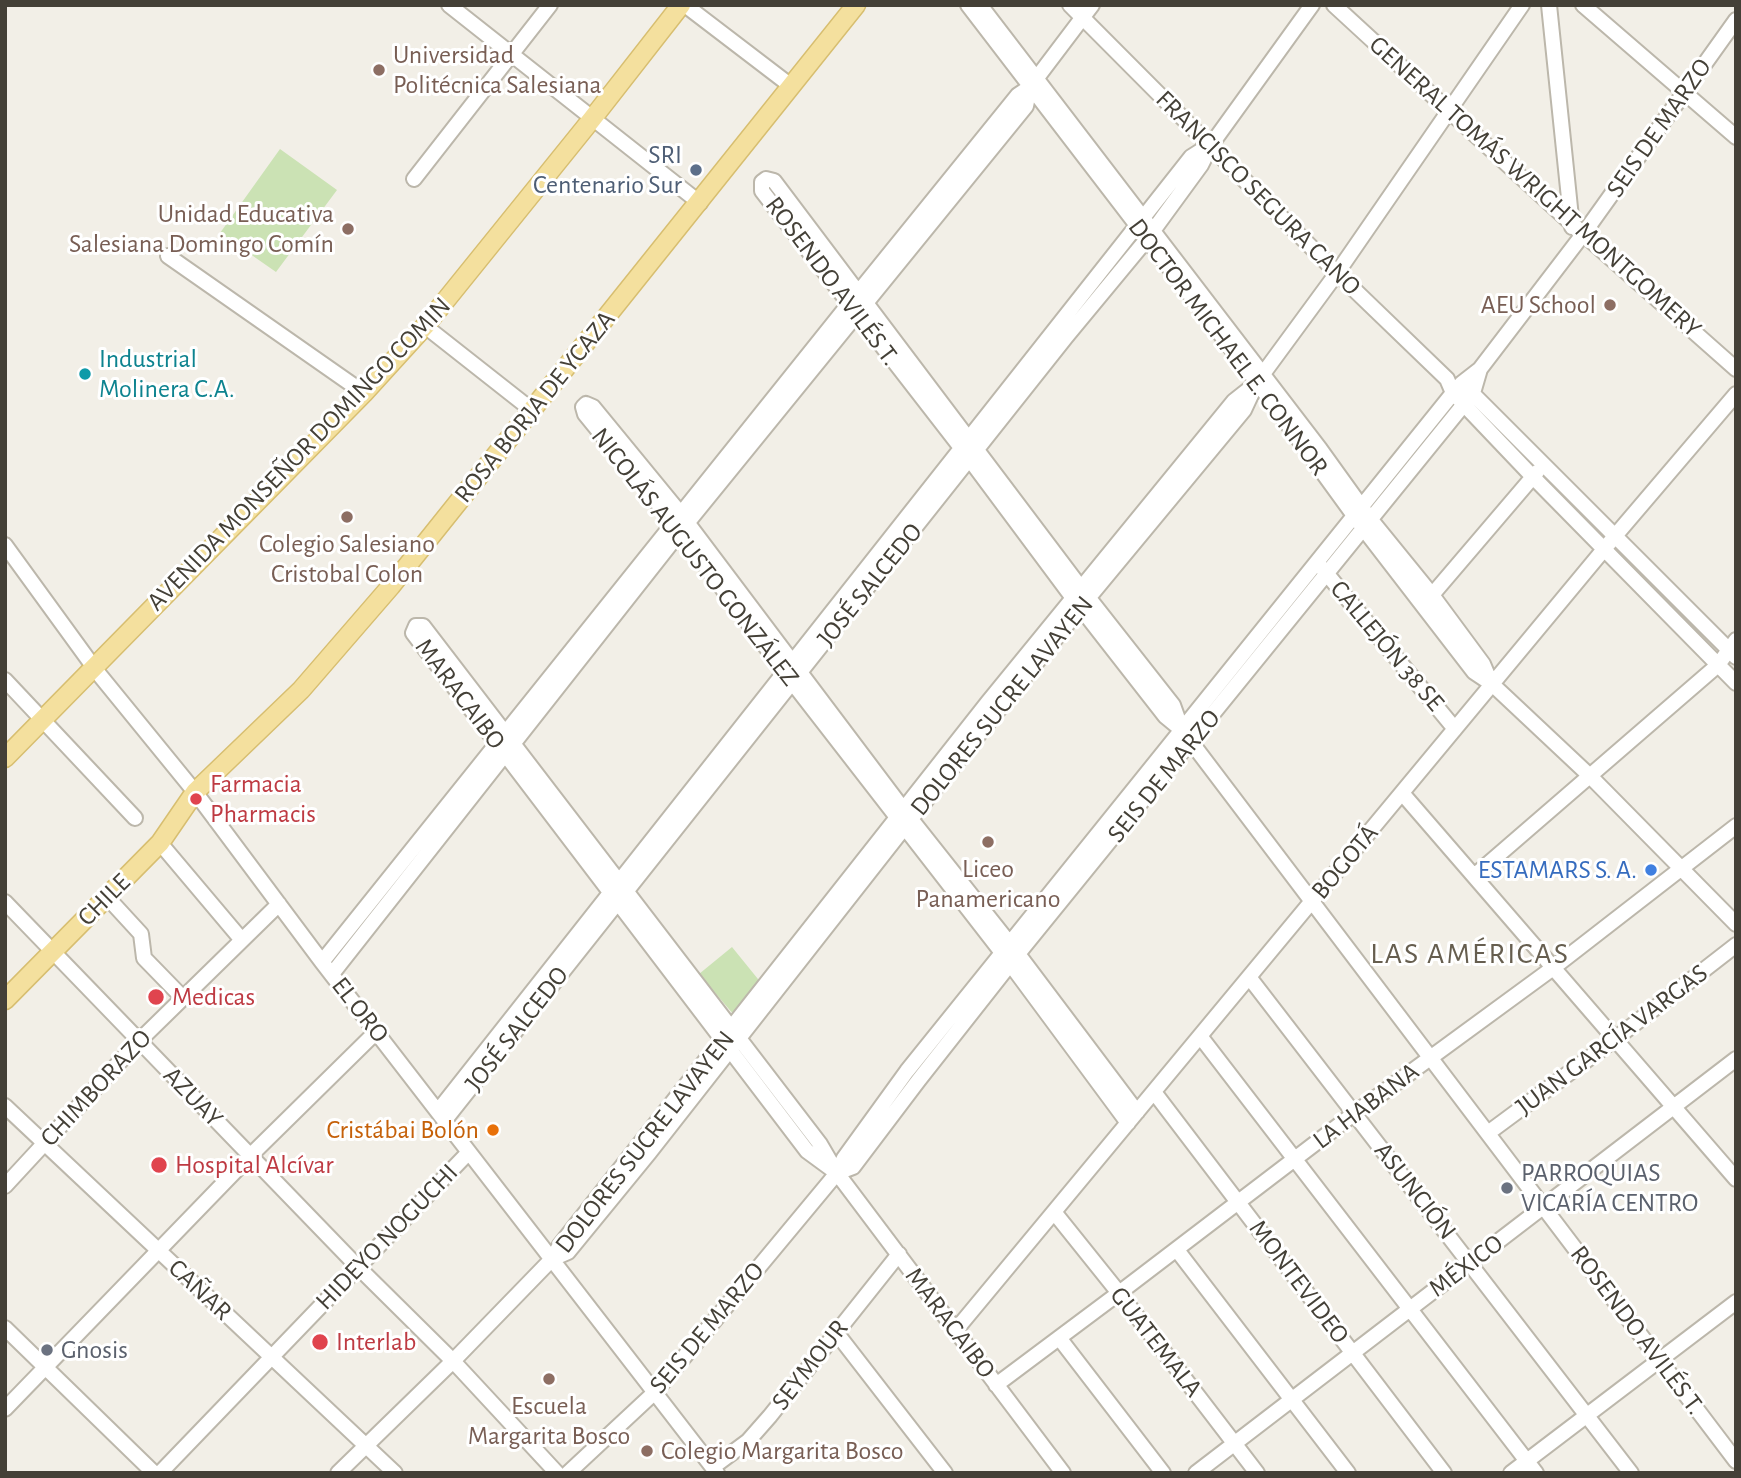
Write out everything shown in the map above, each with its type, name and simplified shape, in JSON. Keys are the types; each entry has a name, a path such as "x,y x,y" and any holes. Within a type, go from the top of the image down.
{"main road":[{"name":"AVENIDA MONSEÑOR DOMINGO COMIN","path":"5,758 364,393 425,326 683,5"},
{"name":"ROSA BORJA DE YCAZA","path":"195,792 301,690 391,586 856,5"},
{"name":"CHILE","path":"5,1000 160,843 195,792"}],"street":[{"path":"449,5 700,203"},
{"path":"414,179 550,5"},
{"path":"683,5 791,86"},
{"name":"DOCTOR MICHAEL E. CONNOR","path":"968,5 1034,82"},
{"name":"DOCTOR MICHAEL E. CONNOR","path":"980,5 1034,82 1260,378 1474,672 1492,684 1590,776 1736,924"},
{"name":"FRANCISCO SEGURA CANO","path":"1070,5 1337,273 1460,390 1538,472 1605,549 1736,684"},
{"path":"332,974 412,861 680,523 948,192 1026,106 1034,82 1092,5"},
{"name":"JOSÉ SALCEDO","path":"441,1116 1061,333 1145,228 1201,165 1211,145 1312,5"},
{"name":"GENERAL TOMÁS WRIGHT MONTGOMERY","path":"1334,5 1736,369"},
{"name":"DOLORES SUCRE LAVAYEN","path":"338,1473 453,1361 552,1259 568,1252 645,1149 993,706 1170,489 1244,410 1260,378 1337,273 1522,5"},
{"path":"1549,5 1573,246"},
{"path":"1583,5 1736,137"},
{"name":"SEIS DE MARZO","path":"568,1473 655,1392 837,1174 853,1167 912,1076 1363,518 1460,390 1480,369 1584,233 1736,20"},
{"name":"ROSENDO AVILÉS T.","path":"858,304 774,181 766,179 762,182 762,191 858,304 1081,598 1173,705 1186,735 1736,1461"},
{"path":"168,256 364,393"},
{"path":"425,326 533,411"},
{"name":"BOGOTÁ","path":"955,1331 1736,394"},
{"name":"NICOLÁS AUGUSTO GONZÁLEZ","path":"680,523 585,414 583,411 586,404 593,407 1133,1118"},
{"path":"1432,595 1538,472"},
{"name":"FRANCISCO SEGURA CANO","path":"1538,472 1615,536 1733,649"},
{"name":"DOCTOR MICHAEL E. CONNOR","path":"1363,518 1432,595 1482,664 1492,684"},
{"name":"EL ORO","path":"5,545 93,667 195,792 322,962 715,1470"},
{"name":"CALLEJÓN 38 SE","path":"1322,568 1455,729"},
{"name":"MARACAIBO","path":"505,743 413,633 416,626 423,626 505,743 732,1040 820,1144 837,1174 1063,1473"},
{"path":"1474,876 1718,665 1733,649"},
{"path":"5,680 135,818"},
{"path":"1402,793 1736,1179"},
{"name":"LA HABANA","path":"996,1385 1240,1203 1355,1113 1553,968 1736,825"},
{"path":"160,843 241,939"},
{"path":"322,962 412,861"},
{"path":"107,897 141,934 144,958 182,997"},
{"name":"AZUAY","path":"5,902 358,1267 453,1361 558,1473"},
{"name":"CHIMBORAZO","path":"5,1186 139,1041 279,904"},
{"name":"JUAN GARCÍA VARGAS","path":"1488,1133 1615,1040 1736,945"},
{"name":"ASUNCIÓN","path":"1249,977 1631,1473"},
{"path":"5,1409 250,1156 377,1031"},
{"path":"1200,1036 1536,1473"},
{"name":"MÉXICO","path":"1196,1473 1736,1059"},
{"name":"MONTEVIDEO","path":"1154,1092 1444,1473"},
{"name":"CAÑAR","path":"5,1106 395,1473"},
{"name":"HIDEYO NOGUCHI","path":"160,1473 469,1152"},
{"name":"GUATEMALA","path":"1054,1212 1256,1473"},
{"path":"1177,1250 1348,1473"},
{"name":"SEYMOUR","path":"715,1470 748,1441 770,1416 835,1331 899,1254"},
{"path":"1511,1473 1736,1302"},
{"path":"5,1328 154,1473"},
{"path":"835,1331 945,1473"},
{"path":"1060,1339 1163,1473"}],"green space":[{"path":"280,149 337,190 276,272 220,233"},
{"path":"732,947 762,984 734,1015 699,974"}],"place":[{"name":"Universidad Politécnica Salesiana","path":"379,70"},
{"name":"SRI Centenario Sur","path":"696,170"},
{"name":"Unidad Educativa Salesiana Domingo Comín","path":"348,229"},
{"name":"AEU School","path":"1610,305"},
{"name":"Industrial Molinera C.A.","path":"85,374"},
{"name":"Colegio Salesiano Cristobal Colon","path":"347,517"},
{"name":"Farmacia Pharmacis","path":"196,799"},
{"name":"Liceo Panamericano","path":"988,842"},
{"name":"ESTAMARS S. A.","path":"1651,870"},
{"name":"Medicas","path":"156,997"},
{"name":"Cristábai Bolón","path":"493,1130"},
{"name":"Hospital Alcívar","path":"159,1165"},
{"name":"PARROQUIAS VICARÍA CENTRO","path":"1507,1188"},
{"name":"Interlab","path":"320,1342"},
{"name":"Gnosis","path":"47,1350"},
{"name":"Escuela Margarita Bosco","path":"549,1379"},
{"name":"Colegio Margarita Bosco","path":"647,1451"}],"district":[{"name":"LAS AMÉRICAS","path":"1470,954"}]}
